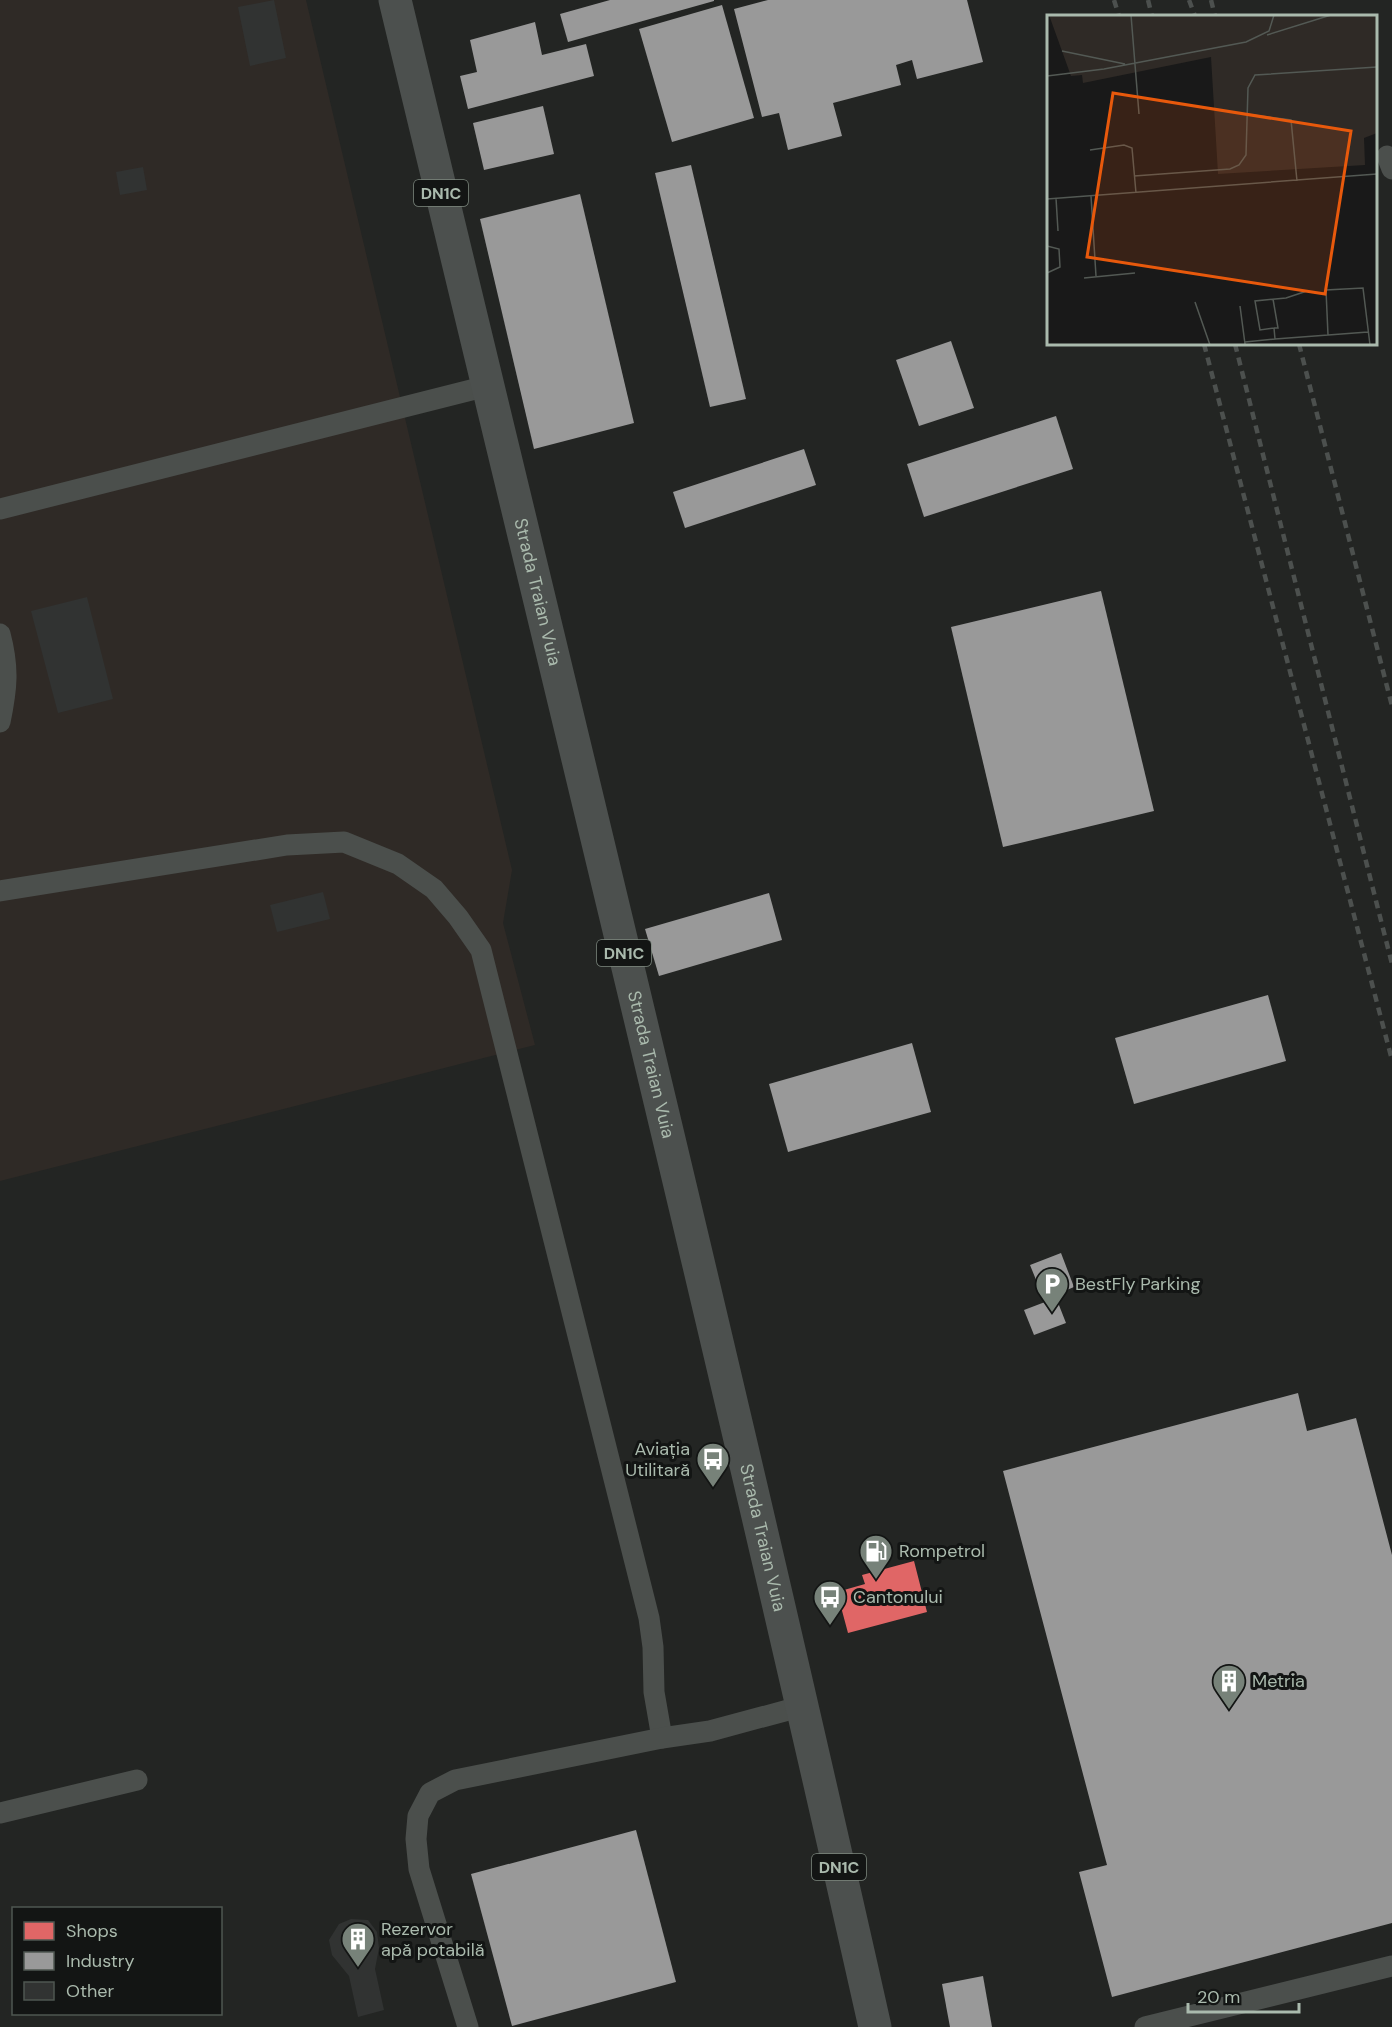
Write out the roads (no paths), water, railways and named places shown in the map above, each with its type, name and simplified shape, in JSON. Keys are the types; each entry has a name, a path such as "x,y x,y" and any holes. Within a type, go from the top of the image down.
{"main road":[{"name":"Strada Traian Vuia","path":"395,0 695,1247 803,1706 875,2027"}],"lane":[{"path":"0,508 488,386"},
{"path":"0,634 4,650 7,686 0,722"},
{"path":"0,890 287,845 344,842 398,864 434,889 458,917 481,950 649,1618 653,1647 654,1692 662,1738"},
{"path":"468,2027 418,1869 416,1839 418,1816 430,1793 455,1780 662,1738 710,1731 803,1706"},
{"path":"0,1813 137,1780"},
{"path":"1145,2027 1392,1966"}],"railway":[{"path":"1114,0 1119,15"},
{"path":"1148,0 1152,15"},
{"path":"1189,0 1195,15"},
{"path":"1211,0 1215,15"},
{"path":"1204,345 1392,1060"},
{"path":"1235,345 1392,964"},
{"path":"1299,345 1392,706"}],"place":[{"name":"BestFly Parking","path":"1052,1313"},
{"name":"Aviația Utilitară","path":"713,1488"},
{"name":"Rompetrol","path":"876,1580"},
{"name":"Cantonului","path":"830,1626"},
{"name":"Metria","path":"1229,1710"},
{"name":"Rezervor apă potabilă","path":"358,1968"}]}
